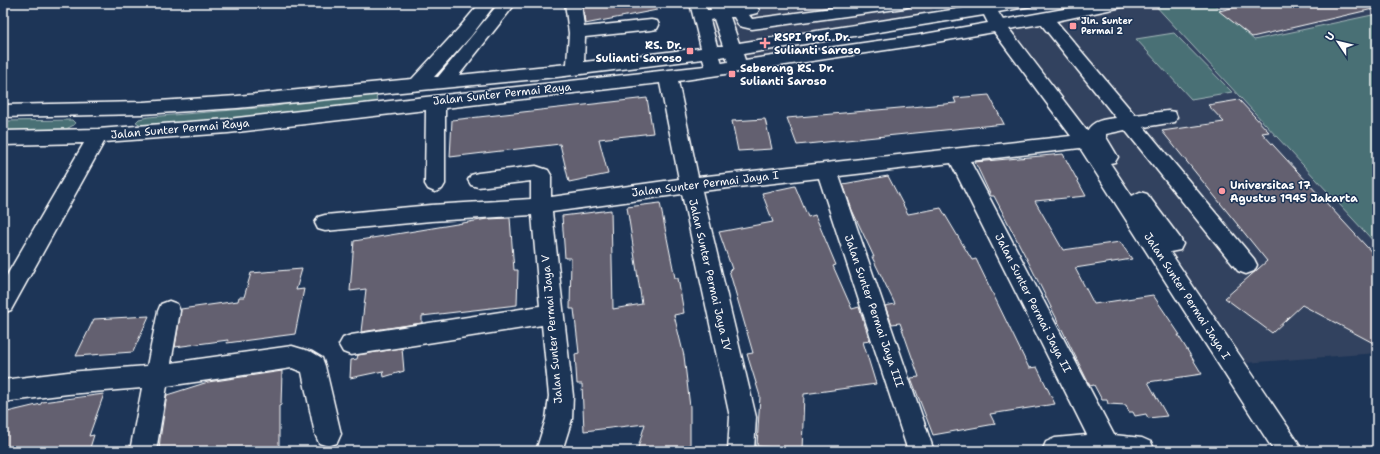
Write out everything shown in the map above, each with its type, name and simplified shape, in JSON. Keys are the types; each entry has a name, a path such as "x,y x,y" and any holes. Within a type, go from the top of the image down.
{"street":[{"path":"418,84 465,32 488,3"},
{"path":"443,82 508,3"},
{"path":"573,3 577,33 575,69"},
{"path":"715,70 698,10 718,8 738,11 804,3"},
{"path":"738,11 746,22 752,24 904,3 903,13 919,40"},
{"name":"Jalan Sunter Permai Raya","path":"3,111 143,108 237,102 575,69 711,53 909,23 955,9 1025,3"},
{"name":"Jalan Sunter Permai Raya","path":"3,138 98,136 228,126 437,101 563,89 738,67 919,40 1121,3"},
{"path":"987,6 998,26"},
{"path":"718,8 738,67"},
{"path":"955,9 969,32"},
{"path":"1044,18 1246,265"},
{"path":"577,33 651,25"},
{"name":"Jalan Sunter Permai Jaya I","path":"998,26 1085,141 1289,451"},
{"name":"Jalan Sunter Permai Jaya IV","path":"668,76 690,185 743,417 741,451"},
{"path":"435,184 435,112 437,101"},
{"path":"130,134 127,128 128,122 133,115 143,108"},
{"path":"68,137 80,130 87,123 89,115 87,109"},
{"path":"1168,117 1105,126 1097,130 1096,137 1172,244"},
{"path":"3,302 98,136"},
{"name":"Jalan Sunter Permai Jaya I","path":"324,223 431,213 541,206 690,185 827,171 1085,141"},
{"name":"Jalan Sunter Permai Jaya II","path":"957,155 1106,448"},
{"name":"Jalan Sunter Permai Jaya III","path":"827,171 921,451"},
{"name":"Jalan Sunter Permai Jaya V","path":"478,180 536,173 541,175 541,206 561,396 559,420 549,451"},
{"path":"143,451 169,311"},
{"path":"351,345 552,314"},
{"path":"3,392 68,383 157,376 292,357 304,360 313,366 328,434"},
{"path":"1055,451 1106,448 1142,451"}],"shaded area":[{"name":"RSPI Prof. Dr. Sulianti Saroso","path":"686,3 928,3 936,15 715,70"},
{"name":"Universitas 17 Agustus 1945 Jakarta","path":"1123,3 1377,3 1377,353 1232,364 998,27"}],"green space":[{"path":"1153,3 1213,3 1254,40 1377,14 1377,245"},
{"path":"1174,33 1232,92 1191,99 1136,39"},
{"path":"376,93 377,102 241,118 141,125 136,122 139,119 148,117 270,107 328,97"},
{"path":"72,120 75,123 74,125 66,129 3,131 3,121"}],"building":[{"path":"656,3 657,10 585,24 583,4"},
{"path":"1252,3 1372,3 1373,9 1252,37 1219,11"},
{"path":"989,95 1004,124 797,145 787,118 956,103 954,98"},
{"path":"647,98 653,133 599,139 608,174 569,182 560,144 450,157 452,120"},
{"path":"1239,100 1269,132 1262,133 1377,258 1377,345 1302,305 1272,333 1225,298 1267,261 1162,131 1224,122 1208,105"},
{"path":"765,119 772,149 738,151 732,121"},
{"path":"1063,154 1086,196 1035,201 1063,250 1120,242 1132,259 1075,268 1094,304 1153,295 1180,335 1178,335 1202,374 1148,382 1167,416 1148,418 1146,414 1135,416 1133,412 1129,412 1126,405 1108,404 1107,400 1102,400 1094,385 1090,386 1031,267 994,196 991,196 975,162"},
{"path":"888,176 908,214 941,208 972,260 976,259 1029,368 1037,367 1055,404 990,414 995,424 933,435 911,378 919,377 900,323 892,324 885,306 895,304 872,257 874,257 852,210 843,184"},
{"path":"795,186 808,217 815,215 836,265 833,266 852,309 859,307 870,341 863,342 876,384 804,394 802,451 757,446 760,396 747,354 753,353 729,270 732,269 719,232 773,222 762,193"},
{"path":"660,203 675,278 678,278 684,313 674,315 684,356 690,407 690,451 637,451 645,424 584,431 582,384 577,384 575,354 579,353 574,309 570,309 571,258 565,258 562,216 611,210 613,309 642,304 627,207"},
{"path":"510,218 514,270 518,270 517,305 422,316 422,323 361,332 366,289 350,291 354,241 487,219"},
{"path":"302,269 296,290 304,289 295,334 227,343 228,340 175,347 181,309 238,301 239,297 244,297 251,273"},
{"path":"149,316 133,352 76,356 94,319"},
{"path":"402,348 404,371 384,377 383,371 350,378 351,360 357,359 358,355"},
{"path":"282,371 281,405 279,406 279,451 159,451 167,395 208,382"},
{"path":"104,394 89,436 94,435 89,451 3,451 3,413 41,404 42,402"}],"place":[{"name":"Jln. Sunter Permai 2","path":"1073,26"},
{"name":"RSPI Prof. Dr. Sulianti Saroso","path":"765,43"},
{"name":"RS. Dr. Sulianti Saroso","path":"690,51"},
{"name":"Seberang RS. Dr. Sulianti Saroso","path":"732,74"},
{"name":"Universitas 17 Agustus 1945 Jakarta","path":"1222,191"}]}
